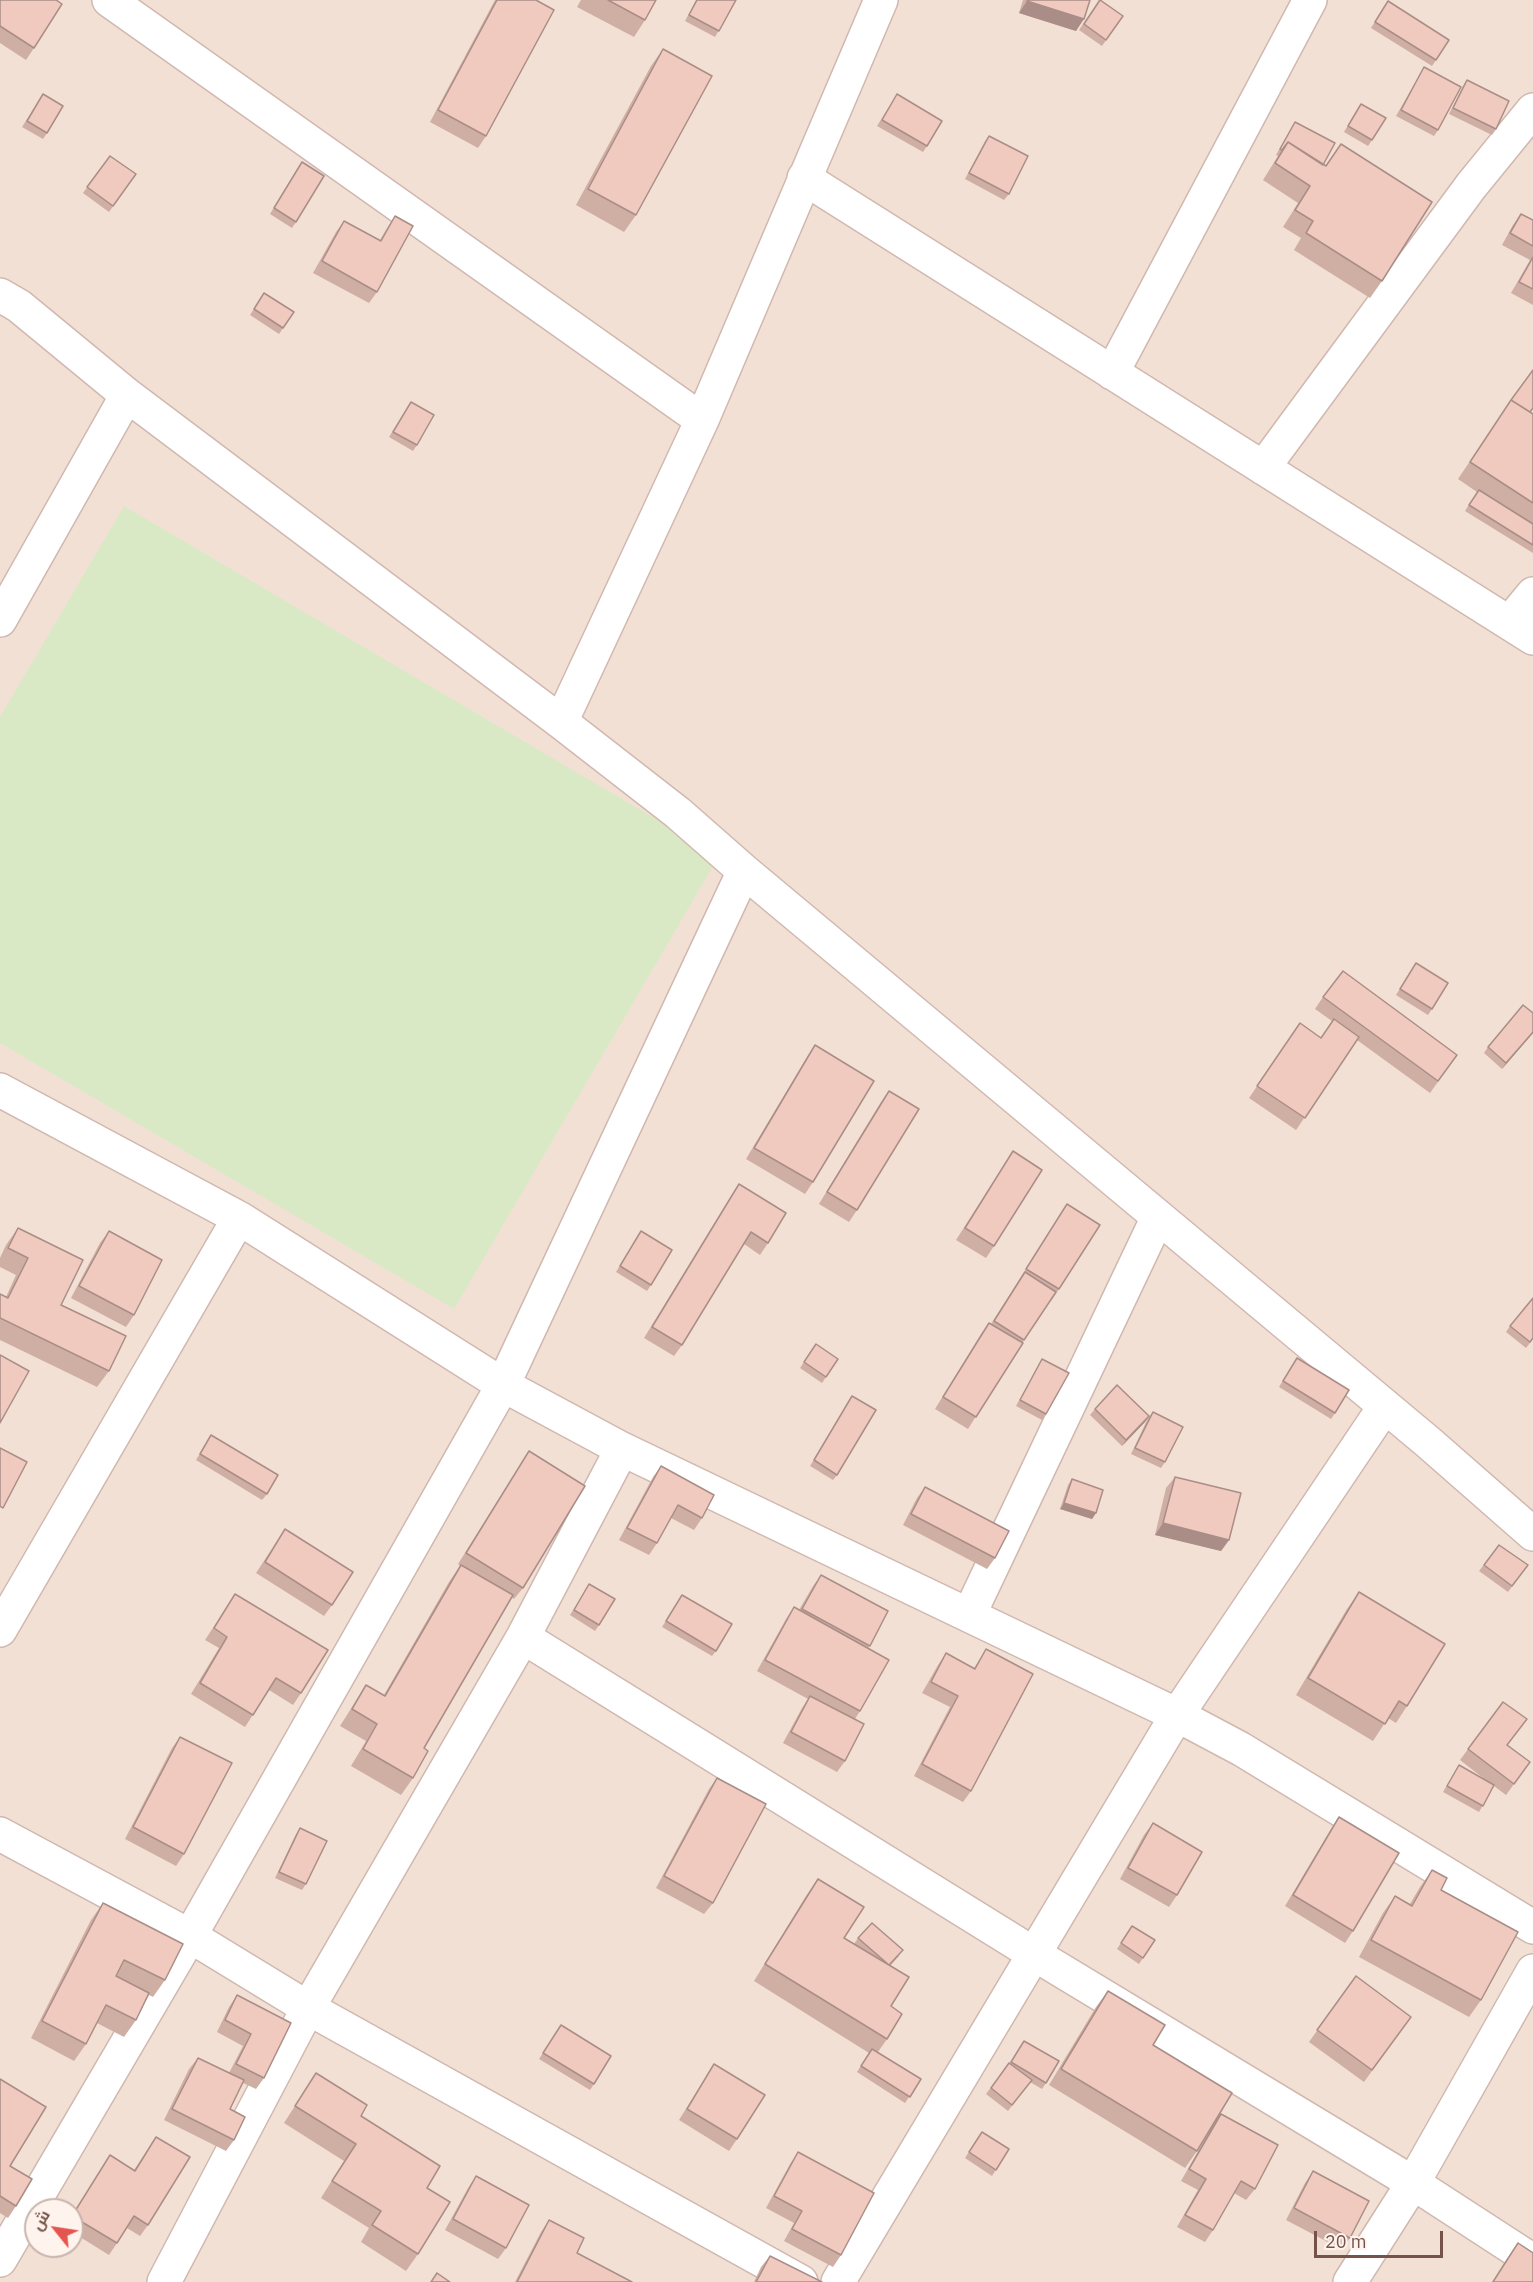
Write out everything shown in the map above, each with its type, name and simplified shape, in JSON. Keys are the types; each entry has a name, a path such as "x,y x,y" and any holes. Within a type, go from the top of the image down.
{"street":[{"path":"109,0 702,420"},
{"path":"561,722 702,420 881,0"},
{"path":"1112,373 1310,0"},
{"path":"1263,468 1464,195 1533,110"},
{"path":"804,178 1521,631 1533,594"},
{"path":"0,295 18,306 127,395 678,813 744,871 1385,1406 1533,1534"},
{"path":"0,620 127,395"},
{"path":"0,2260 190,1936 503,1385 744,871"},
{"path":"0,1090 239,1218 503,1385 622,1449 1176,1715 1241,1749 1533,1927"},
{"path":"969,1615 1158,1217"},
{"path":"0,1630 239,1218"},
{"path":"838,2282 1176,1715 1385,1406"},
{"path":"165,2282 308,2008 523,1637 622,1449"},
{"path":"523,1637 1034,1954 1413,2183 1533,2261"},
{"path":"0,1834 190,1936 308,2008 801,2282"},
{"path":"1350,2282 1413,2183 1533,1971"}],"shaded area":[{"path":"0,0 1533,0 1533,2282 0,2282"}],"green space":[{"path":"124,506 719,856 454,1309 0,1043 0,717"}],"building":[{"path":"0,0 56,0 62,4 34,48 0,26"},
{"path":"497,0 536,0 554,10 486,136 438,110"},
{"path":"608,0 656,0 645,20"},
{"path":"697,0 736,0 719,31 689,15"},
{"path":"1028,0 1090,0 1084,19"},
{"path":"1100,0 1123,16 1106,40 1084,24"},
{"path":"1388,1 1449,40 1436,60 1375,22"},
{"path":"663,49 712,76 636,215 588,189"},
{"path":"1424,67 1461,87 1438,130 1401,110"},
{"path":"1467,80 1509,101 1496,129 1453,108"},
{"path":"43,94 63,106 47,133 27,121"},
{"path":"897,94 942,121 927,146 882,120"},
{"path":"1361,104 1386,118 1372,140 1348,126"},
{"path":"1295,122 1335,143 1323,165 1288,142 1282,150 1280,149"},
{"path":"989,136 1028,156 1009,194 969,173"},
{"path":"1288,142 1326,166 1341,144 1432,202 1382,281 1306,233 1313,221 1295,210 1310,186 1275,163"},
{"path":"110,156 136,174 113,206 87,187"},
{"path":"302,162 324,176 296,222 274,208"},
{"path":"1521,214 1533,220 1533,246 1510,233"},
{"path":"395,216 413,226 377,292 322,261 344,221 381,241"},
{"path":"1533,257 1533,289 1519,282"},
{"path":"264,293 294,312 283,328 254,309"},
{"path":"1533,370 1533,408 1530,412 1511,400"},
{"path":"1511,400 1533,414 1533,503 1470,462"},
{"path":"411,402 434,415 417,445 393,432"},
{"path":"1479,490 1533,524 1533,545 1469,505"},
{"path":"1416,963 1448,983 1432,1009 1400,989"},
{"path":"1343,971 1457,1055 1438,1081 1323,997"},
{"path":"1523,1005 1533,1013 1533,1032 1506,1063 1488,1047"},
{"path":"1334,1019 1359,1037 1305,1118 1257,1086 1300,1023 1321,1038"},
{"path":"815,1045 874,1081 813,1182 754,1148"},
{"path":"889,1091 919,1109 857,1210 827,1192"},
{"path":"1013,1151 1042,1170 994,1246 965,1228"},
{"path":"739,1184 786,1213 768,1243 751,1232 682,1345 652,1327"},
{"path":"1067,1204 1100,1225 1059,1289 1026,1269"},
{"path":"18,1228 83,1260 61,1305 126,1336 109,1371 0,1318 0,1294 8,1298 28,1258 8,1248"},
{"path":"109,1231 162,1260 134,1315 79,1286"},
{"path":"641,1231 672,1250 651,1285 620,1266"},
{"path":"1025,1272 1056,1292 1024,1340 994,1321"},
{"path":"1533,1298 1533,1338 1530,1342 1510,1326"},
{"path":"989,1323 1023,1343 976,1417 943,1397"},
{"path":"816,1344 838,1359 826,1377 804,1362"},
{"path":"0,1355 29,1371 0,1423"},
{"path":"1297,1358 1349,1390 1335,1413 1283,1381"},
{"path":"1042,1359 1069,1373 1046,1414 1020,1400"},
{"path":"1117,1385 1149,1416 1126,1440 1095,1409"},
{"path":"852,1396 876,1410 837,1475 814,1460"},
{"path":"1153,1412 1183,1427 1165,1462 1135,1448"},
{"path":"211,1435 278,1475 267,1494 200,1454"},
{"path":"0,1448 27,1462 3,1508 0,1506"},
{"path":"529,1451 585,1486 523,1588 466,1553"},
{"path":"661,1466 714,1495 702,1518 678,1505 657,1543 627,1528"},
{"path":"1175,1477 1241,1493 1229,1540 1163,1523"},
{"path":"1072,1479 1103,1490 1096,1513 1064,1503"},
{"path":"925,1487 1009,1531 995,1558 911,1514"},
{"path":"285,1529 353,1572 332,1605 265,1562"},
{"path":"1499,1545 1528,1565 1512,1586 1484,1565"},
{"path":"461,1565 513,1595 424,1748 428,1751 413,1778 363,1749 377,1724 352,1709 366,1685 385,1696"},
{"path":"821,1575 888,1611 870,1646 802,1609"},
{"path":"589,1584 615,1599 599,1625 574,1610"},
{"path":"1359,1592 1445,1644 1407,1706 1399,1701 1385,1724 1308,1678"},
{"path":"235,1594 328,1650 301,1693 276,1678 253,1715 200,1683 227,1637 214,1628"},
{"path":"682,1595 732,1624 716,1651 666,1621"},
{"path":"794,1607 889,1660 860,1711 765,1660"},
{"path":"986,1649 1033,1674 971,1791 922,1764 958,1696 931,1682 946,1653 975,1669"},
{"path":"810,1696 864,1724 845,1761 791,1732"},
{"path":"1503,1702 1527,1719 1507,1745 1530,1762 1514,1784 1468,1749"},
{"path":"180,1737 232,1763 184,1854 133,1827"},
{"path":"1459,1765 1494,1785 1483,1806 1447,1786"},
{"path":"717,1778 766,1804 713,1903 664,1876"},
{"path":"1339,1817 1399,1853 1353,1931 1293,1895"},
{"path":"1153,1823 1202,1852 1177,1895 1128,1868"},
{"path":"300,1828 327,1841 306,1884 279,1872"},
{"path":"1432,1870 1447,1878 1441,1890 1518,1932 1481,2000 1371,1940 1395,1896 1412,1906"},
{"path":"818,1879 864,1907 844,1938 909,1977 891,2006 902,2014 887,2039 765,1964"},
{"path":"103,1903 183,1944 165,1980 124,1960 116,1976 149,1993 136,2020 106,2005 86,2044 42,2021"},
{"path":"872,1923 903,1950 889,1965 858,1938"},
{"path":"1132,1926 1155,1940 1143,1958 1121,1943"},
{"path":"1356,1976 1411,2017 1372,2070 1317,2030"},
{"path":"1108,1991 1165,2025 1153,2045 1232,2093 1197,2151 1061,2069"},
{"path":"237,1995 291,2023 264,2078 236,2064 251,2034 225,2020"},
{"path":"561,2025 611,2056 594,2084 543,2053"},
{"path":"1024,2041 1059,2061 1046,2083 1011,2062"},
{"path":"872,2049 921,2079 910,2097 861,2066"},
{"path":"198,2058 244,2080 230,2109 245,2117 234,2140 172,2109"},
{"path":"1009,2063 1032,2080 1012,2105 991,2088"},
{"path":"714,2064 765,2095 737,2139 687,2109"},
{"path":"316,2073 367,2105 361,2116 440,2166 427,2188 450,2202 418,2254 372,2225 381,2211 332,2181 356,2144 295,2106"},
{"path":"0,2079 46,2107 10,2166 32,2179 16,2206 0,2196"},
{"path":"1221,2114 1278,2145 1255,2189 1241,2181 1213,2230 1185,2215 1206,2179 1189,2169"},
{"path":"982,2132 1009,2149 996,2170 969,2152"},
{"path":"156,2137 190,2157 148,2225 134,2216 117,2243 84,2223 83,2198 110,2155 135,2171"},
{"path":"798,2152 874,2193 841,2255 792,2229 802,2211 774,2196"},
{"path":"1313,2171 1369,2201 1350,2238 1294,2208"},
{"path":"476,2176 529,2205 506,2248 453,2219"},
{"path":"549,2220 584,2238 577,2253 632,2282 517,2282"},
{"path":"1518,2243 1533,2253 1533,2282 1493,2282"},
{"path":"770,2256 822,2282 756,2282"},
{"path":"437,2273 450,2282 431,2282"}]}
